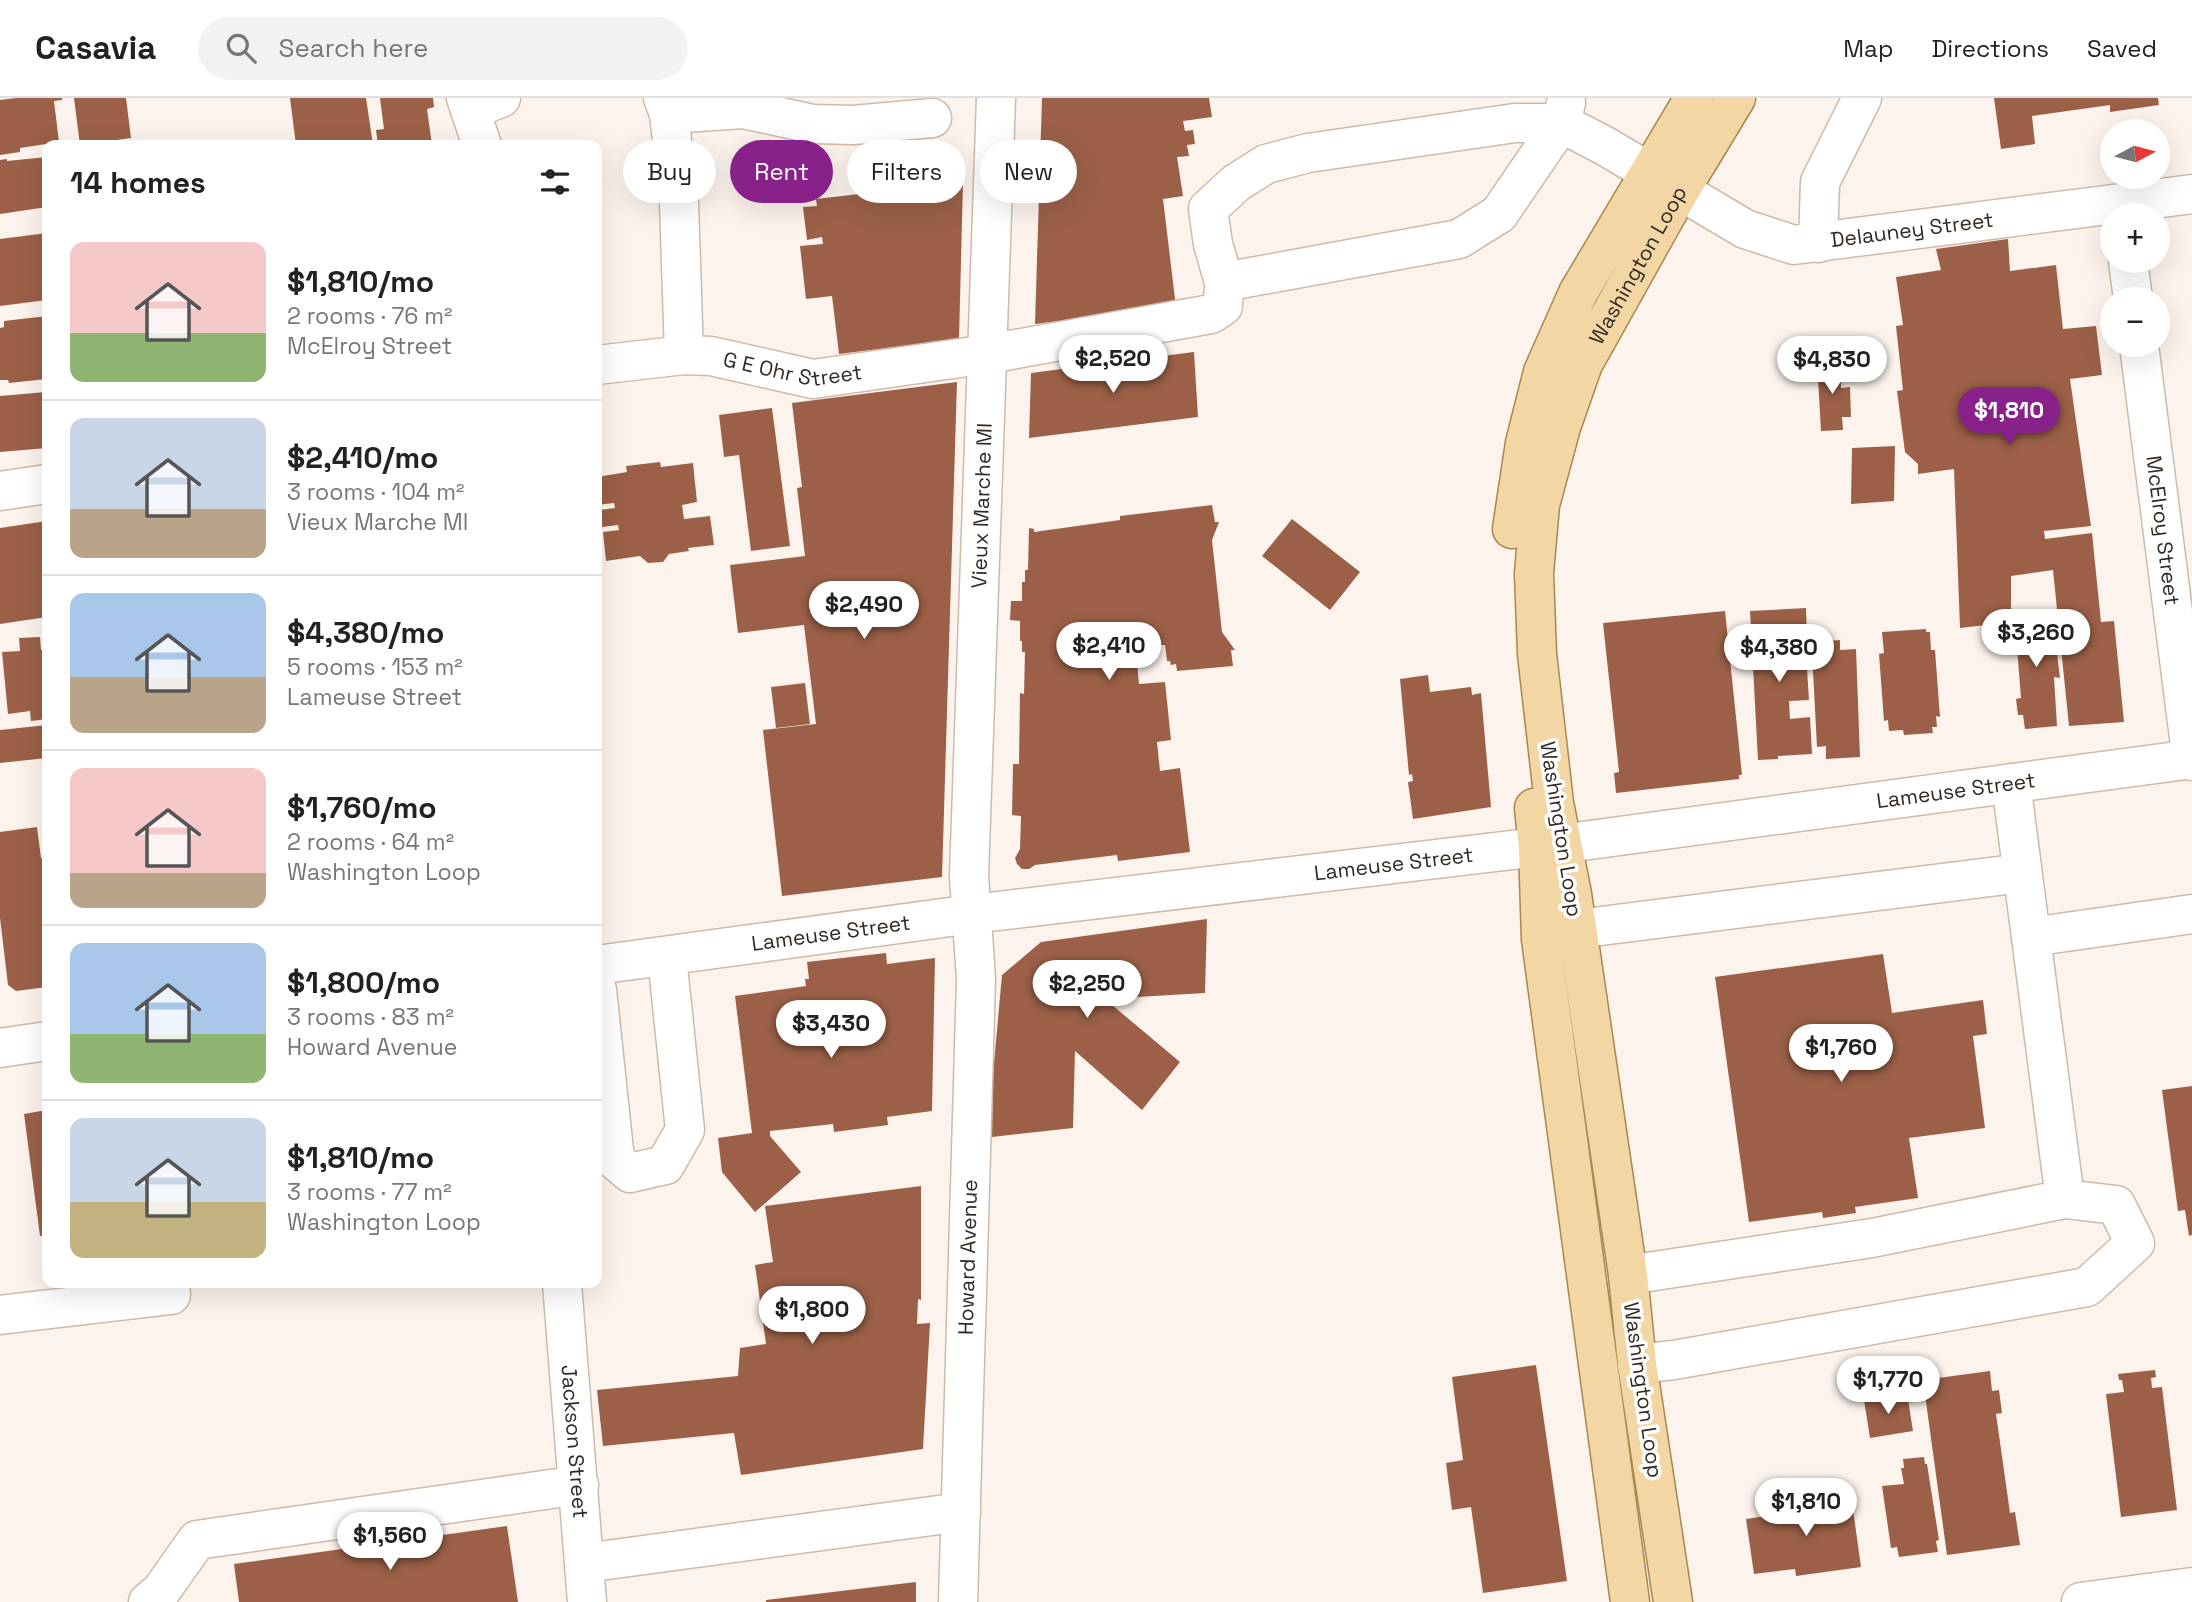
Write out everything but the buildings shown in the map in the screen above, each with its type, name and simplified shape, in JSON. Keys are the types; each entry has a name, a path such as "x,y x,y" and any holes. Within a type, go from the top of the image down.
{"main road":[{"name":"Washington Loop","path":"1630,1602 1541,939 1554,803 1537,654 1534,573 1540,505 1561,426 1583,364 1665,182 1694,98"},
{"name":"Washington Loop","path":"1665,182 1736,98"},
{"name":"Washington Loop","path":"1550,844 1577,929 1673,1602"}],"street":[{"name":"Vieux Marche Ml","path":"972,914 969,876 996,98"},
{"path":"1818,243 1820,182 1862,98"},
{"path":"684,355 678,202 666,106 743,109 813,124 853,125 932,118"},
{"name":"Delauney Street","path":"1564,111 1665,182 1745,229 1794,245 2100,211"},
{"path":"1564,111 1499,214 1459,239 1224,282 1213,244 1208,209 1236,183 1266,164 1477,113 1515,122 1564,111"},
{"name":"Delauney Street","path":"2149,203 2192,194"},
{"name":"G E Ohr Street","path":"602,364 684,355 710,356 813,379 988,354 1211,314 1223,306 1224,282"},
{"name":"McElroy Street","path":"2140,357 2192,760"},
{"path":"0,491 42,485"},
{"name":"Lameuse Street","path":"602,964 972,914 1550,844 2192,760"},
{"path":"2011,783 2065,1199"},
{"path":"1577,929 2022,873"},
{"name":"Howard Avenue","path":"958,1602 976,979 972,914"},
{"path":"2031,937 2192,914"},
{"path":"602,1037 615,1160 630,1174 665,1165 685,1130 667,957"},
{"path":"0,1048 42,1042"},
{"path":"1584,1264 1627,1266 1872,1238 2065,1199 2116,1205 2135,1243 2087,1287 1674,1360 1637,1364"},
{"path":"0,1315 171,1295 170,1288"},
{"name":"Jackson Street","path":"562,1288 587,1602"},
{"path":"148,1602 161,1591 197,1540 579,1485"},
{"path":"585,1563 961,1512"},
{"path":"2081,1602 2192,1587"}]}
